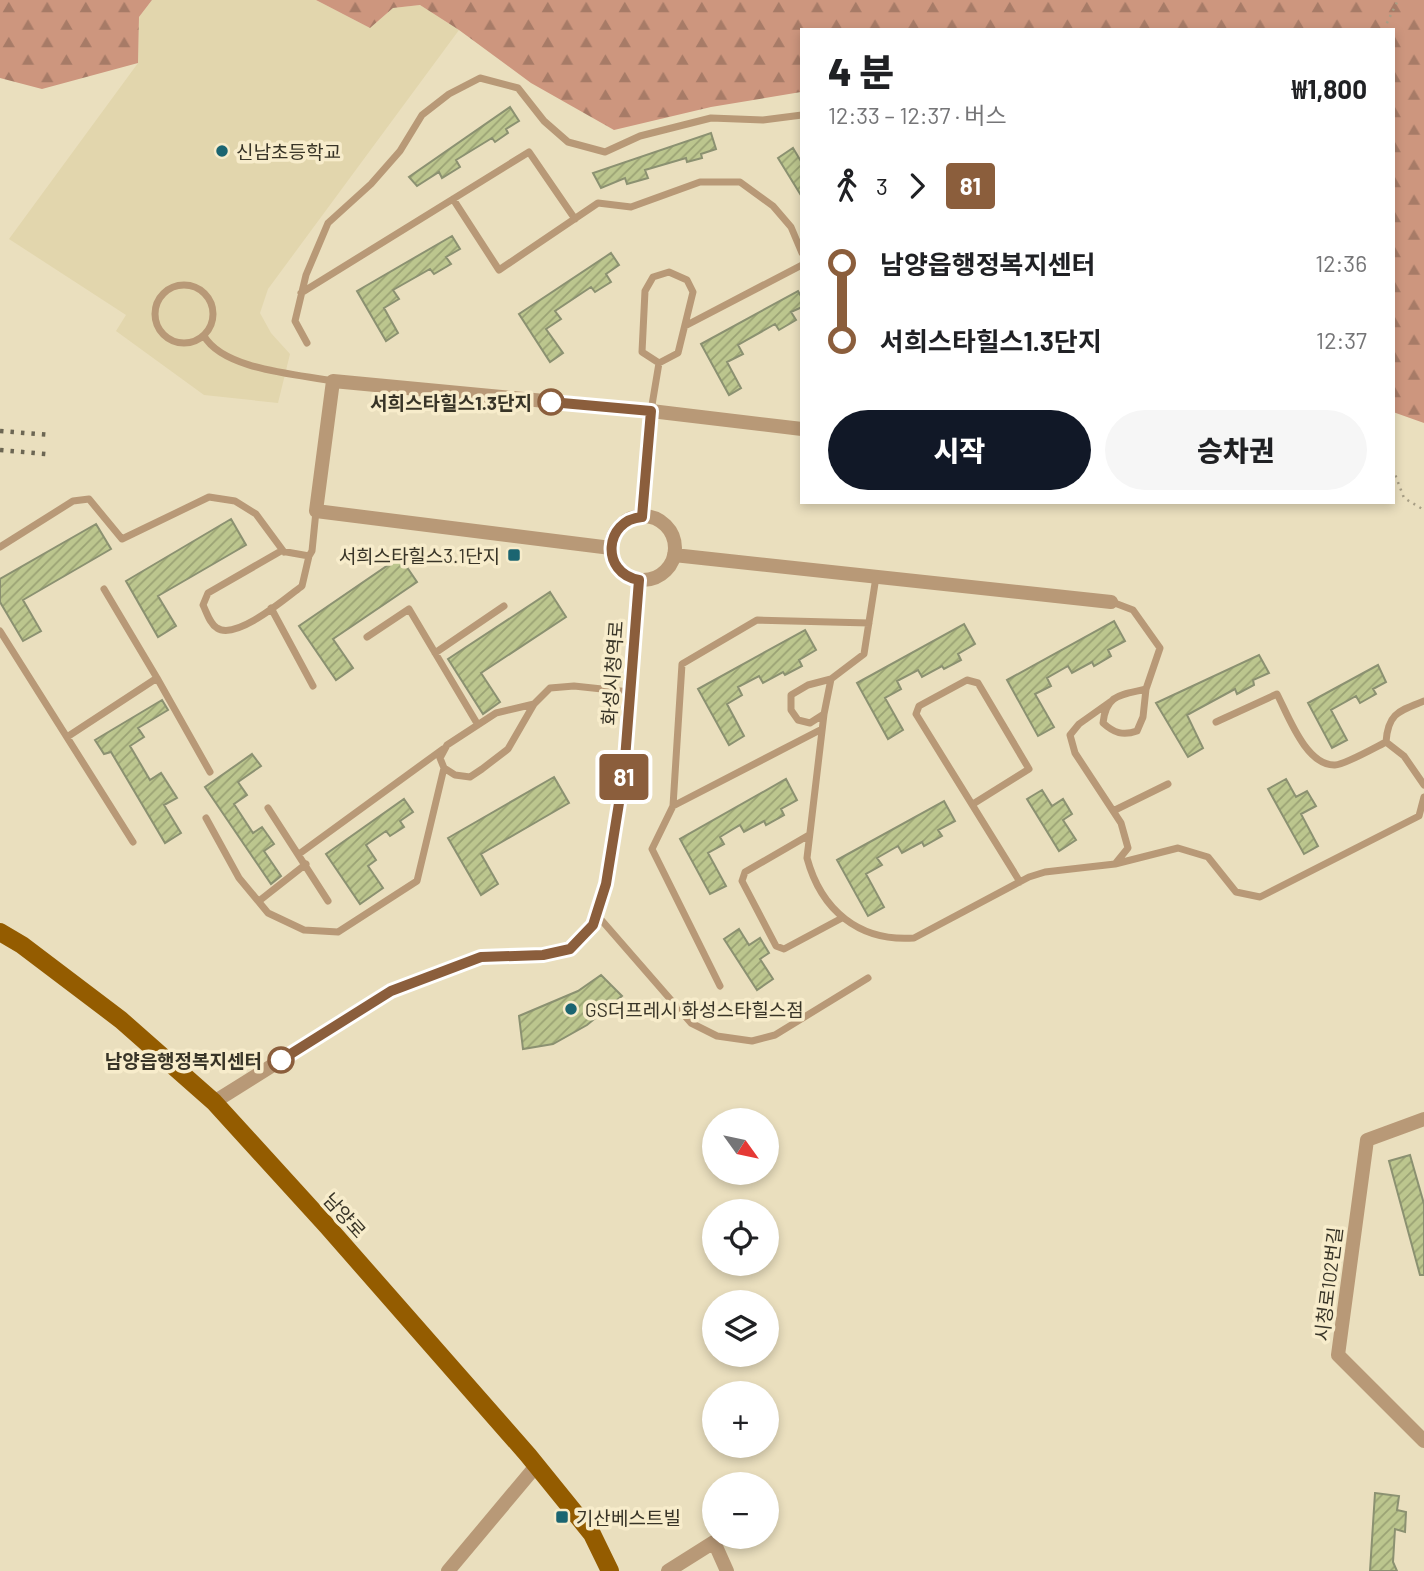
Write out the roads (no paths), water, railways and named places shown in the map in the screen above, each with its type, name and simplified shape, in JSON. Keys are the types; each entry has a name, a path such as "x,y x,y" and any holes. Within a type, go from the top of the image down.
{"main road":[{"name":"남양로","path":"0,932 22,945 121,1020 214,1102 327,1226 536,1466 592,1534 610,1571"}],"street":[{"path":"611,548 316,511 333,381 651,411 800,429"},
{"path":"642,517 651,411"},
{"path":"642,517 650,517 665,526 673,538 674,555 669,566 659,576 639,580 622,573 615,565 611,548 614,534 620,526 629,519 642,517"},
{"path":"674,555 1111,602"},
{"name":"화성시청역로","path":"214,1102 391,991 481,957 543,955 570,949 593,925 606,884 624,772 639,580"},
{"name":"시청로102번길","path":"1424,1119 1367,1140 1338,1355 1424,1441"},
{"path":"447,1571 536,1466"},
{"path":"668,1571 714,1542 727,1571"}],"lane":[{"path":"307,343 295,321 306,275 328,223 371,184 400,151 422,115 449,94 480,78 518,88 544,121 568,142 605,152 640,135 711,118 763,120 800,115"},
{"path":"301,293 529,152 575,219"},
{"path":"453,199 499,270 598,203 631,208 700,182 740,182 774,205 790,227 800,249"},
{"path":"685,326 800,266"},
{"path":"669,272 687,280 693,292 678,353 659,363 642,352 645,291 653,277 669,272"},
{"path":"177,285 197,287 210,300 213,319 204,336 186,344 177,343 160,332 154,314 161,295 177,285"},
{"path":"204,336 209,344 233,359 263,368 333,381"},
{"path":"651,411 659,363"},
{"path":"0,547 73,501 89,499 122,539 209,497 235,501 256,513 284,552"},
{"path":"309,556 284,552 208,593 203,605 217,628 227,632 243,627 302,586 312,551 316,511"},
{"path":"824,714 810,723 798,720 791,710 791,695 808,685 831,679 864,654 876,576"},
{"path":"104,589 211,772"},
{"path":"1111,602 1133,610 1160,648 1146,689 1143,717 1138,731 1120,734 1103,723 1105,708 1115,697 1146,689"},
{"path":"435,653 504,606"},
{"path":"271,608 313,686"},
{"path":"367,637 409,609 478,725"},
{"path":"720,986 652,849 673,806 682,664 757,620 869,623"},
{"path":"0,631 133,842"},
{"path":"67,737 156,678"},
{"path":"831,679 824,714 807,858 813,881 842,918 871,934 896,940 914,938 1020,882 1045,872 1115,863 1178,848 1208,857 1237,892 1260,897 1419,816 1424,797"},
{"path":"973,804 1029,769 978,683 967,680 919,706 916,714 1020,882"},
{"path":"444,768 455,775 470,777 482,769 508,749 534,704 550,688 575,686 631,692"},
{"path":"1216,722 1278,694 1307,751 1320,761 1335,765 1386,743"},
{"path":"1386,743 1387,727 1395,713 1424,701"},
{"path":"1110,702 1079,724 1070,735 1075,753 1121,823 1128,848 1115,863"},
{"path":"299,854 496,713 534,704"},
{"path":"673,806 822,729"},
{"path":"1386,743 1404,756 1424,785"},
{"path":"206,818 239,878 268,913 303,930 338,932 417,881 444,768 440,758 446,747"},
{"path":"1113,811 1168,784"},
{"path":"268,808 328,901"},
{"path":"809,835 745,872 742,881 776,946 784,949 842,918"},
{"path":"259,901 306,864"},
{"path":"596,915 691,1023 717,1036 752,1041 775,1035 868,978"}],"railway":[{"path":"0,431 51,435"},
{"path":"0,450 46,454"}],"place":[{"name":"신남초등학교","path":"222,151"},
{"name":"서희스타힐스1.3단지","path":"551,402"},
{"name":"서희스타힐스3.1단지","path":"514,555"},
{"name":"GS더프레시 화성스타힐스점","path":"571,1009"},
{"name":"남양읍행정복지센터","path":"281,1060"},
{"name":"기산베스트빌","path":"562,1517"}]}
